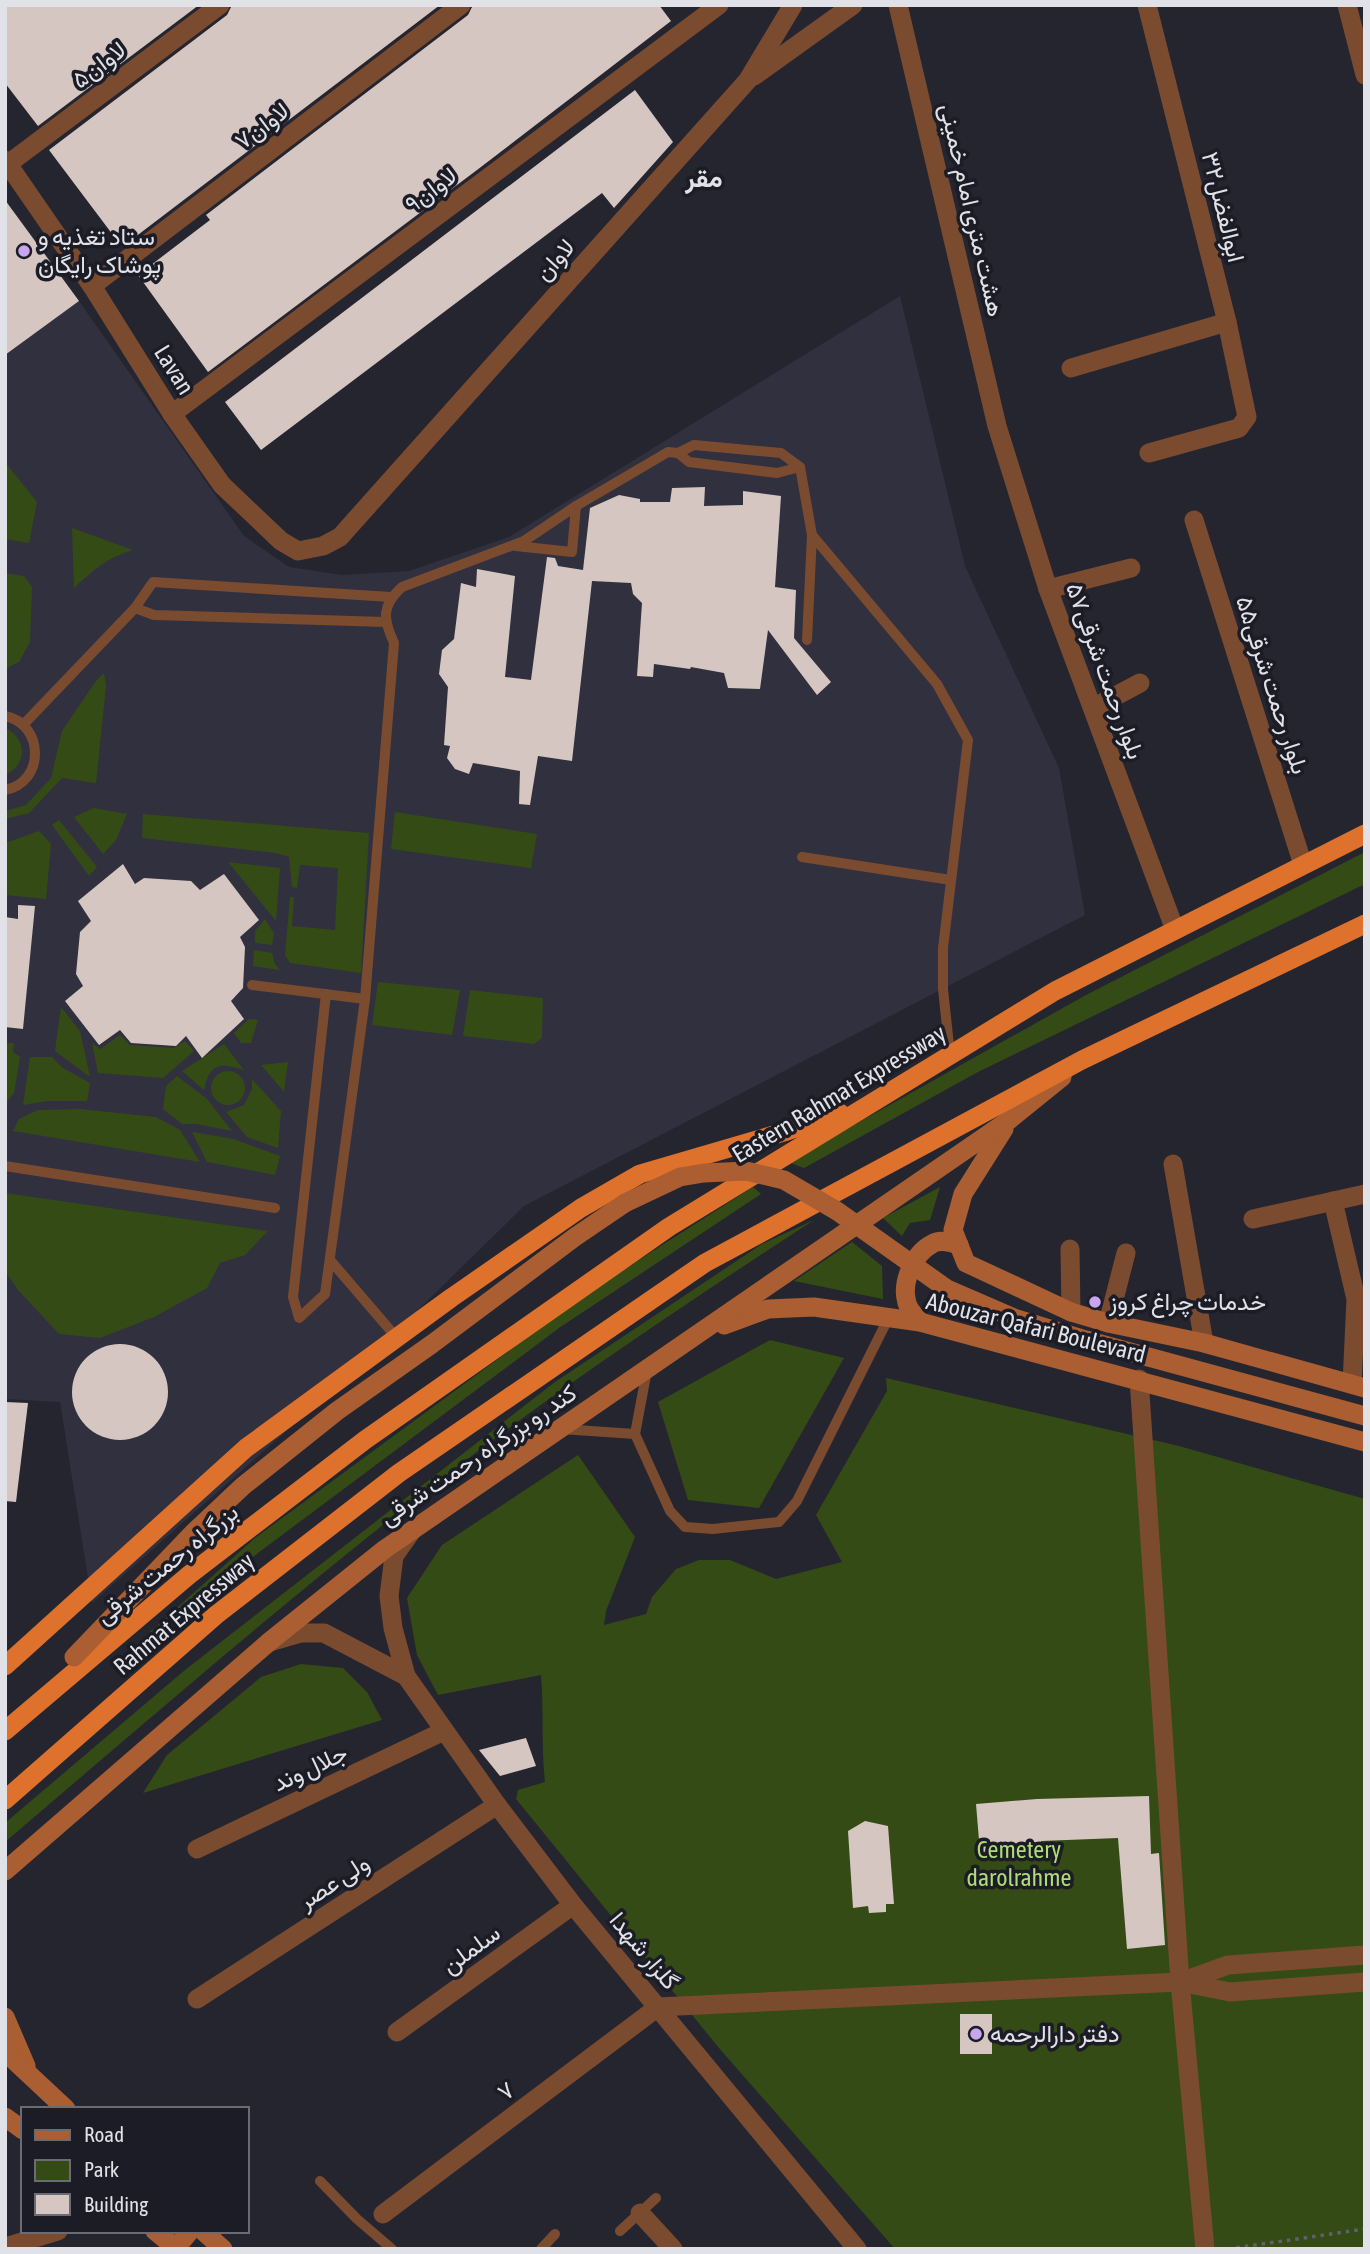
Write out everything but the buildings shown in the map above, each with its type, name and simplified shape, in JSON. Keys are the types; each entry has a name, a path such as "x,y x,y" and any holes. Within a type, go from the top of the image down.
{"highway":[{"name":"Eastern Rahmat Expressway","path":"365,1440 669,1227 1055,991 1365,834"},
{"path":"1082,1060 1365,924"},
{"name":"Rahmat Expressway","path":"5,1800 216,1615 399,1473 705,1264 1082,1060"},
{"path":"5,1667 246,1448 581,1208 640,1174 784,1132 877,1100"},
{"name":"بزرگراه رحمت شرقی","path":"7,1730 189,1575 365,1440"}],"main road":[{"path":"959,1245 953,1230 963,1194 1010,1120 1082,1060"},
{"name":"کند رو بزرگراه رحمت شرقی","path":"5,1871 269,1642 385,1549 1010,1120"},
{"path":"7,1730 193,1533 243,1486 337,1411 575,1237 625,1203 680,1177 704,1172 746,1171 784,1180 837,1211 947,1289 1014,1318 1365,1416"},
{"path":"920,1322 907,1303 906,1280 912,1265 932,1243 946,1241 959,1245"},
{"name":"Abouzar Qafari Boulevard","path":"959,1245 966,1263 1071,1312 1108,1323 1204,1343 1358,1386"},
{"name":"Abouzar Qafari Boulevard","path":"694,1336 768,1309 814,1307 889,1317 920,1322 1139,1379 1365,1442"},
{"path":"5,2017 29,2073"},
{"path":"5,2052 64,2107"},
{"path":"5,2117 21,2129"},
{"path":"157,2233 176,2248 188,2233"},
{"path":"205,2233 223,2249"}],"street":[{"name":"۵لاوان","path":"6,162 220,5"},
{"name":"۷لاوان","path":"92,286 461,5"},
{"name":"۹لاوان","path":"172,414 719,5"},
{"name":"لاوان","path":"172,414 222,485 281,541 298,551 323,546 340,537 748,80 793,5"},
{"path":"748,80 853,5"},
{"name":"هشت متری امام خمینی","path":"898,5 997,426"},
{"name":"ابوالفضل۳۲","path":"1147,5 1227,322 1247,417 1239,428 1149,453"},
{"path":"1347,5 1365,75"},
{"name":"Lavan","path":"6,162 92,286 172,414"},
{"path":"1071,368 1227,322"},
{"name":"۵۷بلوار رحمت شرقی","path":"997,426 1048,589 1175,930"},
{"name":"بلوار رحمت شرقی۵۵","path":"1194,520 1303,865"},
{"path":"1048,589 1131,568"},
{"path":"1093,708 1140,683"},
{"path":"1173,1164 1204,1343"},
{"path":"1252,1219 1365,1194"},
{"path":"1333,1201 1356,1300 1358,1386"},
{"path":"1070,1249 1071,1312"},
{"path":"1108,1323 1126,1253"},
{"path":"1139,1379 1180,1982 1205,2249"},
{"name":"گلزار شهدا","path":"412,1530 394,1556 388,1596 393,1628 406,1676 496,1805 573,1905 857,2249"},
{"name":"گلزار شهدا","path":"269,1642 302,1633 324,1633 406,1676"},
{"name":"جلال وند","path":"197,1849 444,1731"},
{"name":"ولی عصر","path":"197,1999 496,1805"},
{"name":"سلملن","path":"397,2032 573,1905"},
{"path":"1180,1982 1228,1965 1365,1955"},
{"path":"658,2007 1180,1982 1230,1992 1365,1982"},
{"name":"۷","path":"383,2214 658,2007"},
{"path":"640,2213 673,2249"},
{"path":"5,2247 51,2233"}],"lane":[{"path":"326,994 293,1297 299,1318 326,1294 365,999 394,643 385,622 391,597 402,587 524,541 576,506 668,452 678,453 694,445 781,453 800,467 812,535 807,640"},
{"path":"678,453 689,462 776,473 800,467"},
{"path":"512,546 572,552 576,506"},
{"path":"812,535 937,684 968,740 943,948 943,989 950,1055"},
{"path":"23,725 135,608 153,582 391,597"},
{"path":"135,608 154,615 385,622"},
{"path":"5,716 23,725 32,735 36,747 36,760 31,773 23,783 5,790"},
{"path":"802,857 951,880"},
{"path":"252,985 365,999"},
{"path":"5,1166 275,1208"},
{"path":"330,1260 397,1338"},
{"path":"647,1370 635,1434 670,1511 685,1527 713,1528 779,1522 797,1501 889,1317"},
{"path":"559,1429 635,1434"},
{"path":"320,2181 392,2249"},
{"path":"620,2231 656,2198"},
{"path":"541,2249 555,2234"}],"path":[{"path":"1228,2249 1365,2229"}],"shaded area":[{"path":"900,296 965,566 1059,768 1085,915 524,1206 370,1357 92,1603 60,1402 5,1399 5,355 79,301 244,536 289,567 342,575 409,571 509,537"}],"green space":[{"path":"5,462 37,502 29,543 5,539"},
{"path":"72,528 133,550 101,565 74,588"},
{"path":"5,573 24,576 32,587 30,642 19,662 5,669"},
{"path":"104,673 106,686 96,783 62,778 29,813 5,819 5,811 26,805 51,778 62,731"},
{"path":"5,728 18,738 22,751 18,765 5,775"},
{"path":"94,808 127,814 116,840 103,854 74,817"},
{"path":"395,812 537,834 531,868 391,849"},
{"path":"143,814 369,833 361,973 290,963 285,955 290,897 294,897 292,926 335,930 338,868 300,865 297,888 292,887 289,857 276,853 142,838"},
{"path":"59,820 97,867 89,876 52,825"},
{"path":"39,831 51,844 46,899 5,895 5,843"},
{"path":"1365,852 1365,884 978,1072 804,1168 788,1162 1086,995"},
{"path":"228,862 280,868 276,921"},
{"path":"265,919 274,933 272,945 255,943 255,931"},
{"path":"254,950 272,953 280,970 253,966"},
{"path":"378,982 460,990 452,1035 372,1025"},
{"path":"470,990 543,998 542,1038 534,1044 463,1036"},
{"path":"61,1007 80,1031 90,1077 55,1051"},
{"path":"249,1019 258,1020 251,1043 241,1043 234,1033"},
{"path":"120,1035 130,1045 174,1048 185,1041 194,1051 163,1078 98,1073 92,1043 100,1049"},
{"path":"5,1043 14,1043 13,1052 20,1057 14,1093 5,1104"},
{"path":"224,1044 244,1070 229,1066 217,1067 209,1074 204,1090 182,1071"},
{"path":"30,1057 52,1057 63,1068 90,1083 87,1101 48,1101 23,1105"},
{"path":"288,1062 284,1092 261,1065"},
{"path":"228,1071 240,1076 245,1088 240,1100 228,1105 216,1100 211,1088 216,1076"},
{"path":"177,1076 207,1099 232,1131 182,1124 163,1109 166,1086"},
{"path":"252,1079 281,1111 278,1148 247,1137 226,1112 244,1105 252,1089"},
{"path":"80,1109 156,1117 180,1130 200,1162 13,1131 19,1119 38,1110"},
{"path":"192,1132 234,1139 280,1156 275,1175 207,1162"},
{"path":"753,1187 761,1194 559,1328 242,1565 146,1646 132,1648 255,1538 592,1290"},
{"path":"940,1187 930,1220 910,1223 902,1236 883,1218"},
{"path":"5,1193 268,1231 245,1255 220,1263 207,1288 154,1317 100,1338 59,1334 18,1290 5,1271"},
{"path":"814,1220 589,1371 457,1467 285,1604 5,1842 5,1823 185,1670 555,1382 762,1244"},
{"path":"852,1242 882,1266 883,1299 794,1281"},
{"path":"770,1340 844,1358 759,1508 688,1500 658,1402"},
{"name":"Cemetery darolrahme","path":"886,1378 1179,1446 1365,1499 1365,2249 895,2249 719,2048 516,1799 518,1790 545,1782 541,1675 438,1695 417,1655 407,1598 442,1545 578,1455 635,1537 606,1611 604,1625 646,1614 652,1597 676,1569 699,1560 730,1560 776,1579 842,1562 816,1515 887,1391"},
{"path":"301,1664 343,1668 367,1692 382,1720 143,1793 167,1755 261,1677"}],"place":[{"name":"ستاد تغذیه و پوشاک رایگان","path":"24,251"},
{"name":"خدمات چراغ کروز","path":"1095,1302"},
{"name":"دفتر دارالرحمه","path":"976,2034"}],"district":[{"name":"مقر","path":"704,178"}]}
